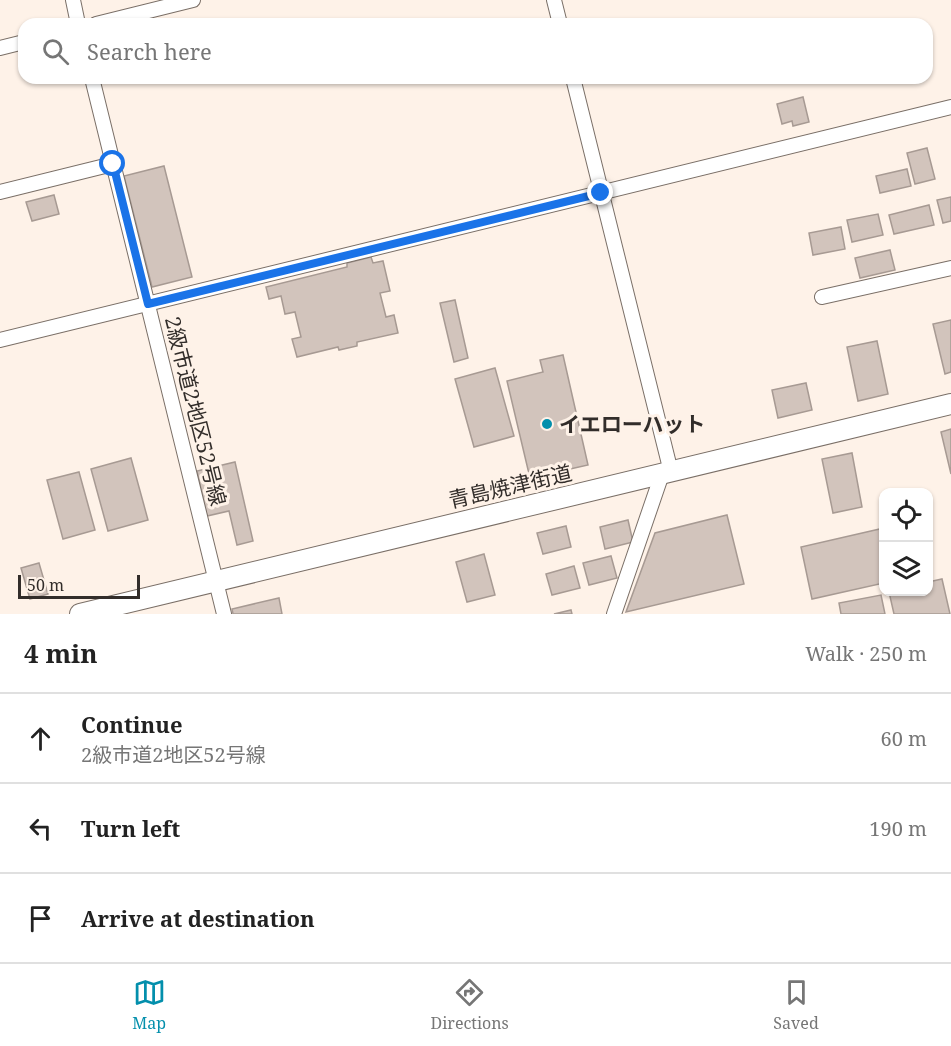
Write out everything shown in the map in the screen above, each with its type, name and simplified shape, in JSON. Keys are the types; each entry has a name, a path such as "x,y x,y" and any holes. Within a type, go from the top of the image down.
{"main road":[{"name":"青島焼津街道","path":"80,614 951,404"}],"street":[{"path":"73,0 77,18"},
{"path":"120,18 194,0"},
{"path":"554,0 558,18"},
{"path":"0,48 18,44"},
{"name":"2級市道2地区52号線","path":"93,84 224,614"},
{"path":"574,84 666,473 614,614"},
{"path":"0,340 951,107"},
{"path":"0,192 113,164"},
{"path":"822,297 951,268"}],"building":[{"path":"803,97 809,122 793,126 792,121 782,124 777,104"},
{"path":"927,148 935,179 915,184 907,153"},
{"path":"164,166 192,277 152,287 124,176"},
{"path":"907,169 911,186 880,193 876,176"},
{"path":"54,195 59,214 32,221 26,202"},
{"path":"951,197 951,221 943,223 937,200"},
{"path":"929,205 934,225 894,234 889,215"},
{"path":"878,214 883,235 852,242 847,220"},
{"path":"841,227 845,249 813,255 809,233"},
{"path":"890,250 895,270 860,278 855,258"},
{"path":"371,257 373,263 383,261 390,291 380,293 386,317 394,315 398,333 357,342 357,346 339,350 338,347 297,357 292,339 301,337 295,312 285,314 281,296 269,299 266,287 347,267 347,263"},
{"path":"455,300 468,358 454,362 440,303"},
{"path":"951,320 951,372 945,374 933,324"},
{"path":"877,341 888,394 858,401 847,347"},
{"path":"563,355 588,465 530,478 507,381 543,372 540,360"},
{"path":"495,368 514,436 474,447 455,379"},
{"path":"806,383 812,410 778,418 772,390"},
{"path":"951,429 951,474 941,432"},
{"path":"852,453 862,507 833,513 822,459"},
{"path":"131,458 148,520 108,531 91,469"},
{"path":"235,462 253,541 237,545 229,511 207,516 197,471"},
{"path":"79,472 95,530 63,539 47,480"},
{"path":"727,515 744,584 626,612 655,533"},
{"path":"628,520 633,542 605,549 600,527"},
{"path":"566,526 571,547 543,554 537,533"},
{"path":"879,529 879,584 812,599 801,547"},
{"path":"484,554 495,595 467,602 456,562"},
{"path":"611,556 617,578 589,585 583,563"},
{"path":"39,563 48,594 30,599 21,568"},
{"path":"574,566 580,588 552,595 546,574"},
{"path":"942,579 950,614 894,614 890,596 933,596 933,581"},
{"path":"879,595 881,596 885,614 841,614 839,603"},
{"path":"279,598 282,614 233,614 232,609"},
{"path":"571,610 572,614 554,614"}],"place":[{"name":"イエローハット","path":"547,424"}],"route":[{"path":"113,164 148,304 601,193"}]}
